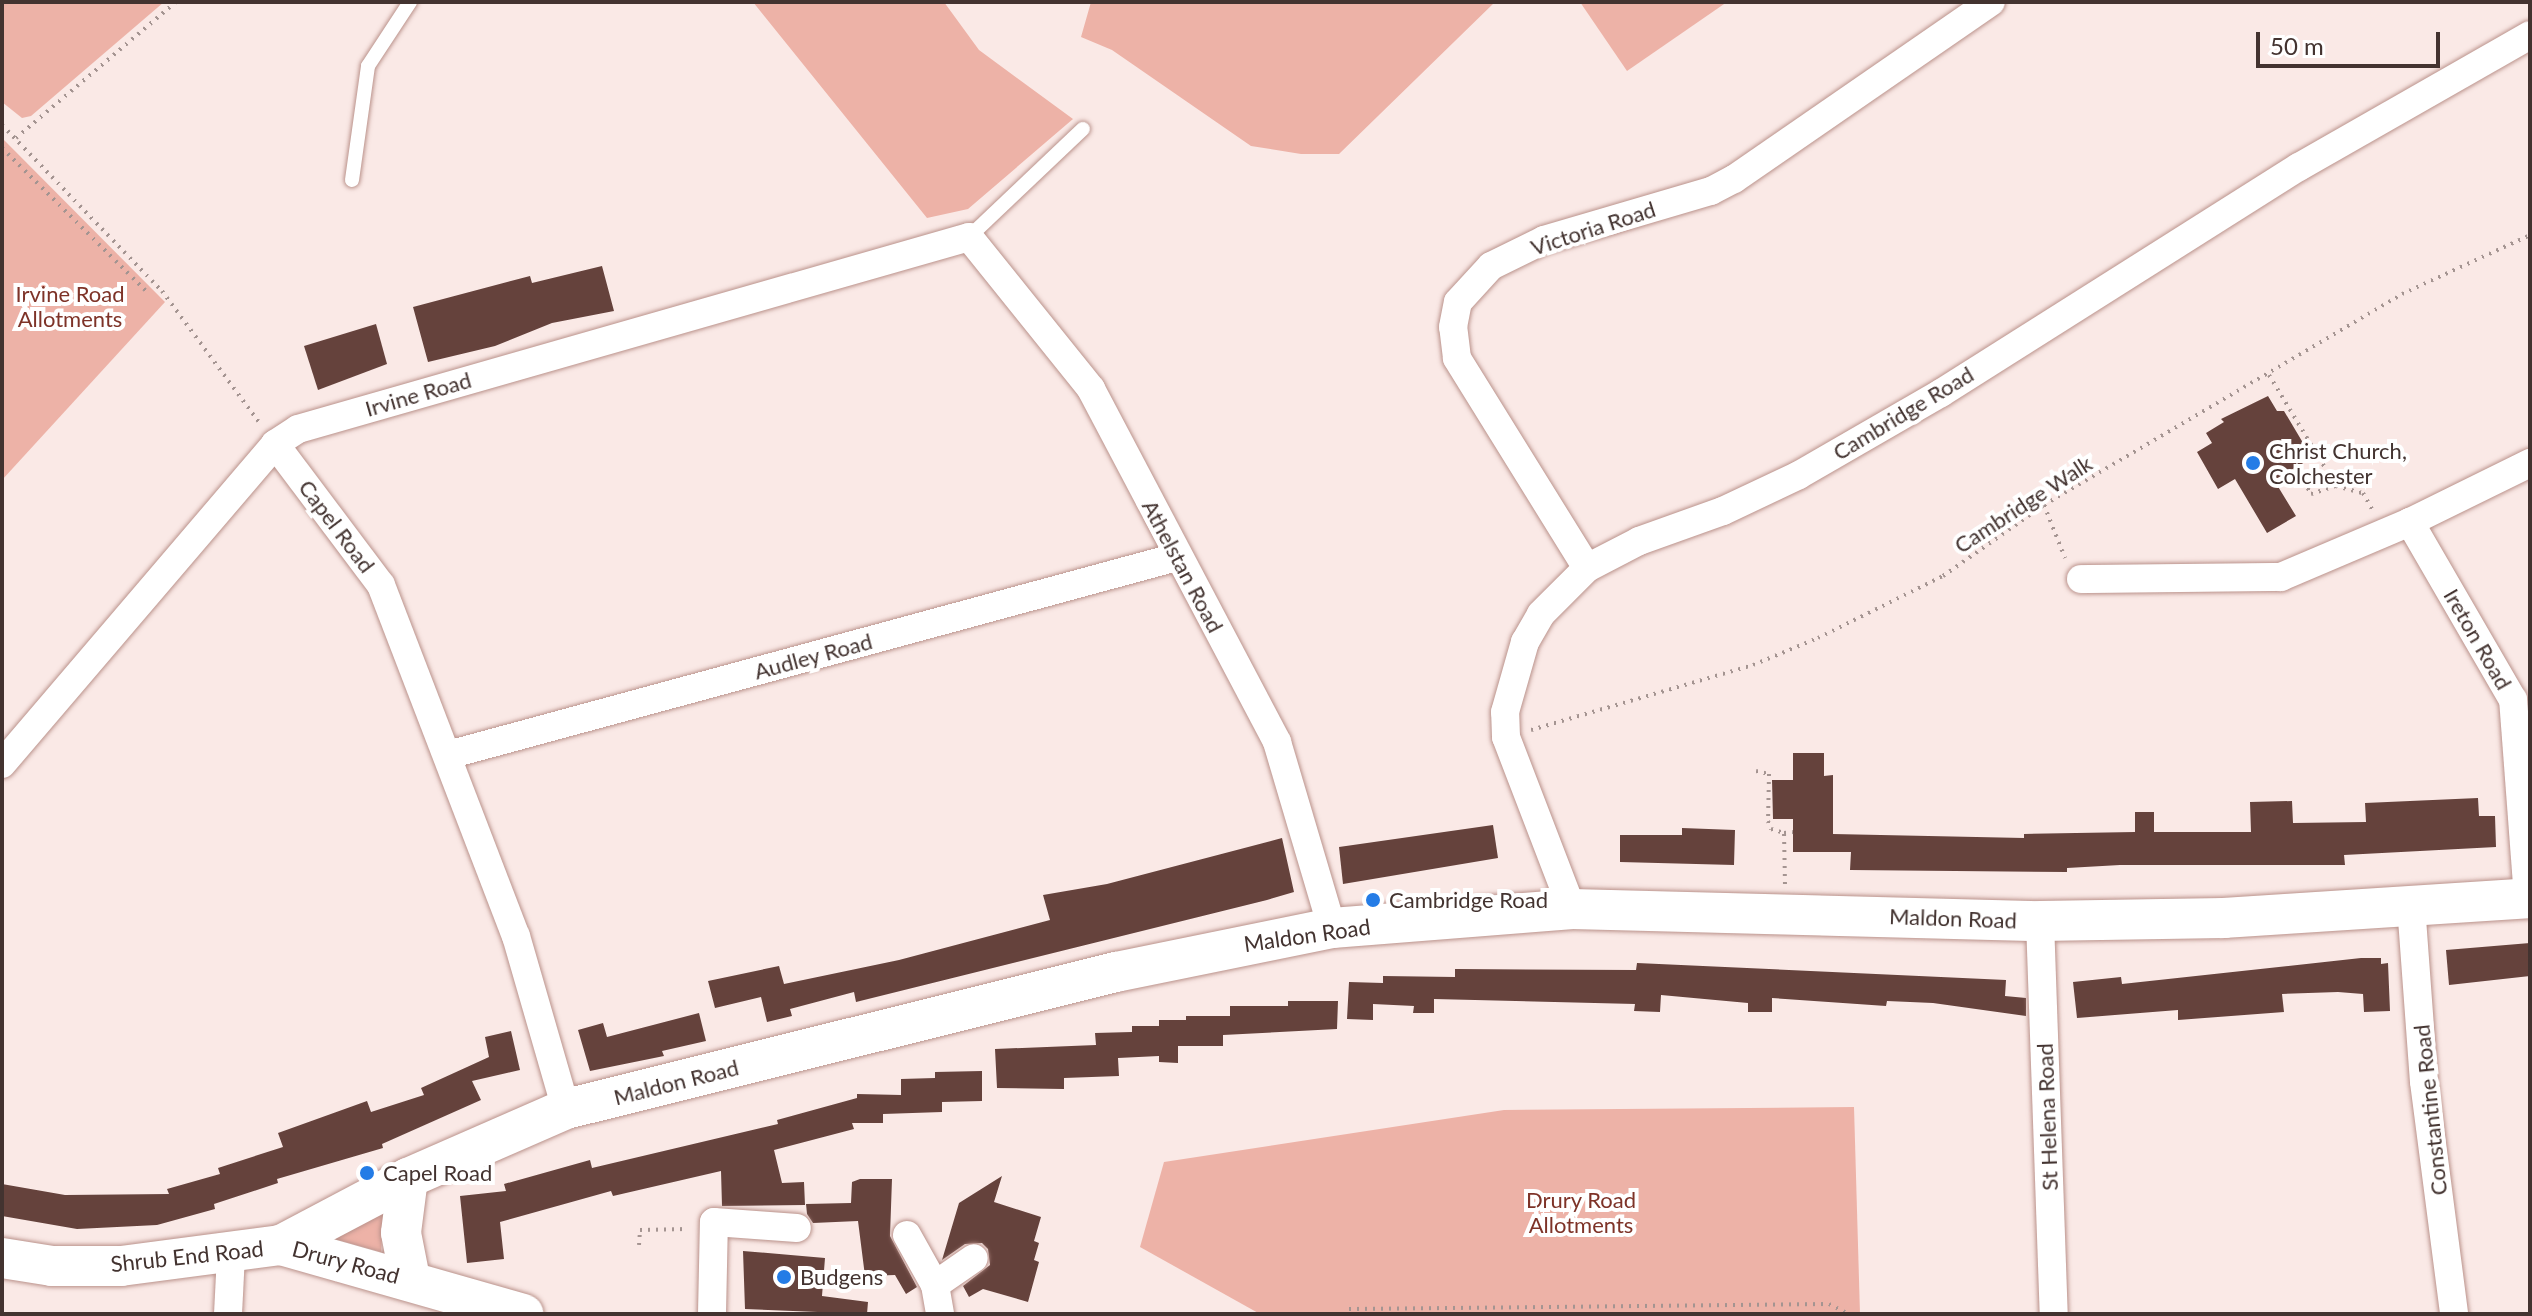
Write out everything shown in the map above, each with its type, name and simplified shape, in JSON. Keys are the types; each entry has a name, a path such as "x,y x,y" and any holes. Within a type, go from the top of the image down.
{"main road":[{"name":"Maldon Road","path":"362,1202 408,1178 566,1109 1147,965 1332,928 1572,909 2040,921 2224,918 2529,898"},
{"name":"Drury Road","path":"408,1178 401,1233 410,1279"},
{"name":"Shrub End Road","path":"2,1258 52,1266 121,1266 231,1254 281,1245 362,1202"},
{"name":"Drury Road","path":"281,1245 410,1279 523,1314"}],"street":[{"name":"Victoria Road","path":"1587,568 1457,358 1453,327 1458,302 1491,266 1544,240 1711,191 1734,179 1991,2"},
{"name":"Cambridge Road","path":"1572,909 1506,737 1512,676 1525,642 1541,614 1587,568 1639,541 1723,511 1799,475 1941,393 2311,160 2530,35"},
{"name":"Irvine Road","path":"2,764 275,444 298,429 969,237"},
{"name":"Athelstan Road","path":"969,237 1091,389 1277,742 1332,928"},
{"name":"Capel Road","path":"275,444 381,585 516,936 566,1109"},
{"path":"2081,579 2281,577 2398,527 2530,463"},
{"name":"Ireton Road","path":"2398,527 2522,698 2529,898"},
{"name":"Audley Road","path":"448,755 1177,557"},
{"name":"Constantine Road","path":"2411,905 2424,1082 2454,1314"},
{"name":"St Helena Road","path":"2040,921 2054,1314"},
{"path":"712,1314 714,1222 797,1228"},
{"path":"907,1235 935,1285 940,1314"},
{"path":"228,1314 231,1254"},
{"path":"935,1285 974,1258"}],"lane":[{"path":"352,180 368,66 410,2"},
{"path":"969,237 1083,129"}],"path":[{"path":"16,138 176,2"},
{"path":"2,125 162,291 275,444"},
{"path":"3,151 146,291"},
{"name":"Cambridge Walk","path":"1506,737 1753,665 1818,638 1943,576 2044,505 2402,294 2530,235"},
{"path":"2269,375 2336,486"},
{"path":"2295,468 2311,494 2336,486 2363,493 2398,527"},
{"path":"2044,505 2061,554 2081,579"},
{"path":"1756,771 1769,774 1768,821 1771,829 1793,832"},
{"path":"1784,833 1784,857"},
{"path":"639,1245 640,1230 712,1229"},
{"path":"1349,1309 1829,1304 1849,1314"}],"green space":[{"path":"2,2 164,2 31,116 22,118 2,102"},
{"path":"753,2 944,2 979,50 1073,119 968,209 927,218"},
{"path":"1091,2 1495,2 1339,154 1301,154 1251,146 1112,50 1081,37"},
{"path":"1580,2 1727,2 1627,71"},
{"name":"Irvine Road Allotments","path":"2,138 165,302 2,480"},
{"name":"Drury Road Allotments","path":"1854,1107 1860,1314 1260,1314 1140,1247 1164,1162 1504,1110"},
{"path":"384,1209 381,1252 321,1235"}],"building":[{"path":"602,266 614,311 552,323 495,346 428,362 413,307 530,276 532,283"},
{"path":"376,324 387,364 318,390 304,346"},
{"name":"Christ Church, Colchester","path":"2268,396 2277,411 2284,411 2312,458 2274,480 2296,516 2267,533 2235,479 2218,489 2197,452 2212,443 2206,433 2224,422 2221,419"},
{"path":"1793,753 1824,753 1824,776 1833,775 1833,834 2024,838 2024,834 2135,832 2135,812 2154,812 2154,832 2251,832 2250,802 2292,801 2293,823 2366,822 2365,803 2478,798 2479,816 2495,816 2496,847 2344,855 2345,865 2120,865 2067,868 2067,872 1850,870 1851,852 1793,852 1793,819 1773,819 1772,780 1793,780"},
{"path":"1493,825 1498,858 1343,884 1339,847"},
{"path":"1682,828 1735,830 1734,865 1620,862 1620,835 1682,835"},
{"path":"1282,838 1294,892 856,1002 854,992 790,1009 792,1016 767,1022 761,997 715,1008 708,981 779,966 784,984 899,960 1050,920 1043,895 1107,884"},
{"path":"2530,943 2530,976 2449,985 2446,950"},
{"path":"2381,958 2381,964 2388,963 2390,1011 2364,1012 2363,994 2338,992 2282,994 2284,1012 2178,1020 2178,1010 2077,1018 2073,982 2121,977 2122,984"},
{"path":"1637,963 2006,980 2005,996 2026,998 2026,1016 1933,1003 1887,1001 1886,1006 1772,998 1772,1012 1748,1012 1748,1003 1661,995 1660,1012 1634,1011 1635,1004 1434,999 1434,1013 1413,1013 1414,1006 1373,1004 1373,1020 1347,1019 1349,982 1383,983 1383,976 1455,977 1455,969 1636,970"},
{"path":"1288,1001 1338,1001 1337,1029 1223,1035 1223,1046 1178,1046 1178,1063 1159,1062 1159,1056 1118,1058 1119,1076 1064,1078 1064,1089 997,1088 995,1049 1096,1045 1095,1033 1132,1032 1132,1026 1159,1026 1159,1020 1186,1020 1186,1016 1230,1016 1230,1006 1288,1006"},
{"path":"699,1013 706,1041 662,1051 664,1056 590,1071 578,1030 603,1023 607,1037"},
{"path":"511,1031 520,1070 472,1081 481,1100 382,1144 383,1148 277,1179 278,1183 214,1204 215,1209 157,1225 77,1229 2,1216 2,1184 65,1195 169,1194 167,1189 220,1174 218,1168 283,1147 278,1133 367,1101 371,1112 424,1095 421,1088 489,1057 485,1037"},
{"path":"982,1071 982,1101 942,1102 942,1112 883,1114 883,1123 852,1123 854,1129 774,1150 782,1183 804,1182 805,1205 722,1206 721,1171 613,1196 611,1191 500,1222 504,1259 467,1263 460,1196 506,1191 504,1184 590,1160 592,1168 778,1124 777,1120 857,1098 857,1094 901,1095 901,1079 935,1078 935,1072"},
{"path":"1002,1176 994,1202 1041,1217 1034,1241 1039,1243 1034,1260 1039,1262 1028,1302 983,1289 969,1297 963,1286 990,1265 988,1249 982,1243 965,1244 942,1260 959,1203"},
{"path":"892,1179 890,1236 917,1287 906,1294 895,1275 865,1276 858,1221 813,1223 807,1214 806,1204 851,1203 852,1182"},
{"name":"Budgens","path":"743,1251 825,1258 822,1296 868,1302 867,1314 745,1309"}],"place":[{"name":"Christ Church, Colchester","path":"2253,463"},
{"name":"Cambridge Road","path":"1373,900"},
{"name":"Capel Road","path":"367,1173"},
{"name":"Budgens","path":"784,1277"}]}
